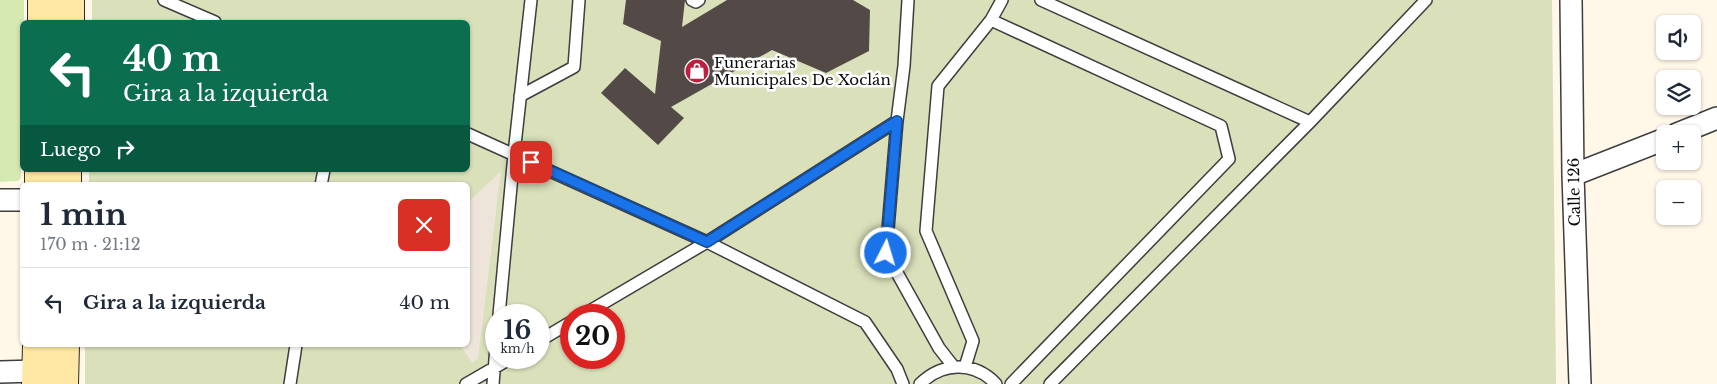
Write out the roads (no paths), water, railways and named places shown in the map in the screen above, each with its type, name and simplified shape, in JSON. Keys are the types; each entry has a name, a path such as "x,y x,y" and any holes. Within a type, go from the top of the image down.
{"street":[{"path":"42,0 42,20"},
{"path":"70,0 70,20"},
{"name":"Calle 126","path":"1571,0 1573,175 1580,384"},
{"path":"1700,125 1717,118"},
{"path":"1573,175 1656,143"},
{"path":"0,200 20,200"},
{"path":"64,384 65,347"},
{"path":"0,372 37,367"}],"lane":[{"path":"164,0 210,20"},
{"path":"500,304 531,0"},
{"path":"520,96 574,67 579,0"},
{"path":"692,0 696,2 699,0"},
{"path":"908,0 904,66 897,121 886,253 939,348 959,367"},
{"path":"959,367 973,341 926,231 938,86 991,20 1002,0"},
{"path":"1041,0 1310,122"},
{"path":"1050,384 1310,122 1426,0"},
{"path":"991,20 1222,126 1229,159 1011,384"},
{"path":"602,304 707,242 897,121"},
{"path":"470,135 707,242 865,322 897,369 902,384"},
{"path":"290,384 296,347"},
{"path":"920,384 928,376 942,369 959,367 978,370 996,384"},
{"path":"466,384 491,369"},
{"path":"493,384 494,369"}],"place":[{"name":"Funerarias Municipales De Xoclán","path":"697,71"}]}
